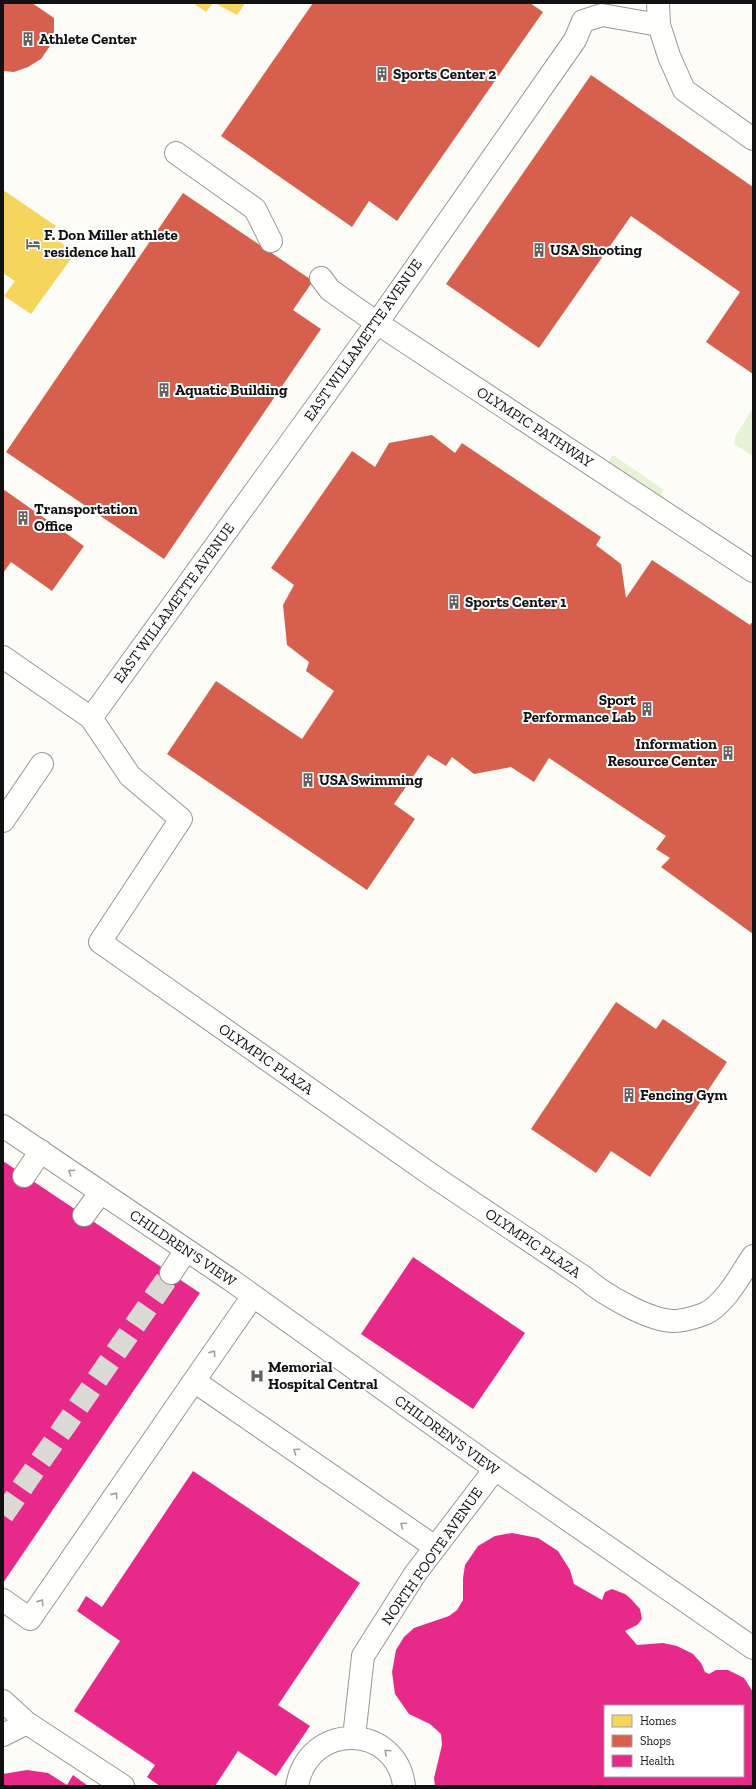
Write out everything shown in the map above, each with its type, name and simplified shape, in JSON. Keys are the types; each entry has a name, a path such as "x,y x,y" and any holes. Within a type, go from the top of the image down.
{"street":[{"path":"658,3 659,25 669,56 684,90 753,139"},
{"name":"EAST WILLAMETTE AVENUE","path":"91,718 377,323 575,40 583,21 602,14 659,25"},
{"path":"176,153 255,209 271,242"},
{"name":"OLYMPIC PATHWAY","path":"321,278 330,290 377,323 753,571"},
{"name":"OLYMPIC PLAZA","path":"3,657 91,718 130,776 181,819 100,942 433,1176 585,1278 596,1288 642,1314 674,1321 705,1314 726,1296 753,1256"},
{"path":"3,821 42,764"},
{"name":"CHILDREN'S VIEW","path":"3,1126 253,1296 495,1469 753,1648"},
{"path":"24,1176 41,1151"},
{"path":"84,1215 101,1192"},
{"path":"171,1273 186,1250"},
{"path":"3,1600 30,1619 253,1296"},
{"path":"194,1381 435,1547"},
{"name":"NORTH FOOTE AVENUE","path":"354,1737 363,1656 415,1574 495,1469"},
{"path":"3,1701 26,1723 123,1786"},
{"path":"3,1735 26,1723"},
{"path":"297,1786 299,1772 312,1754 321,1746 337,1739 354,1737 371,1741 385,1750 397,1762 403,1778 404,1786"}],"green space":[{"path":"753,408 753,456 734,444 735,437"},
{"path":"613,455 664,490 648,513 597,479"}],"building: Homes":[{"path":"193,3 213,3 206,12"},
{"path":"215,3 245,3 237,15"},
{"name":"F. Don Miller athlete residence hall","path":"3,190 56,226 49,234 75,253 31,314 4,296 15,281 3,273"}],"building: Shops":[{"name":"Athlete Center","path":"3,3 32,3 54,18 54,32 50,46 41,59 28,67 14,72 3,71"},
{"name":"Sports Center 2","path":"313,3 530,3 543,12 397,221 369,201 352,227 221,136"},
{"name":"USA Shooting","path":"591,75 753,187 753,374 706,342 740,292 631,216 539,348 446,284"},
{"name":"Aquatic Building","path":"183,193 313,281 293,310 321,329 164,559 6,452"},
{"path":"432,435 455,453 462,443 601,537 596,545 621,564 626,598 652,560 750,625 753,621 753,934 661,867 670,858 656,849 666,836 549,758 534,782 511,767 474,774 452,757 446,766 428,755 394,804 415,819 367,890 167,754 216,681 302,739 334,691 306,671 309,662 287,645 283,605 294,585 271,568 352,451 375,467 389,443"},
{"name":"Transportation Office","path":"3,489 84,546 52,591 11,562 3,573"},
{"name":"Fencing Gym","path":"616,1002 656,1029 663,1019 727,1062 650,1177 611,1151 596,1173 531,1129"}],"building: Health":[{"path":"3,1161 200,1293 3,1583"},
{"path":"413,1257 525,1333 473,1409 361,1334"},
{"path":"193,1471 360,1583 278,1705 310,1726 276,1776 238,1751 215,1786 160,1786 147,1777 155,1765 74,1711 120,1641 77,1611 86,1596 102,1607"},
{"path":"512,1533 538,1538 558,1551 570,1570 574,1584 602,1600 605,1592 612,1589 625,1594 631,1599 640,1609 642,1619 637,1625 625,1631 637,1645 663,1643 677,1646 693,1654 701,1663 705,1672 709,1674 716,1670 728,1670 744,1678 753,1692 753,1786 435,1786 434,1778 442,1745 441,1734 430,1724 409,1714 395,1694 392,1672 396,1650 404,1637 414,1628 449,1616 457,1610 463,1600 463,1578 465,1565 478,1546 495,1536"},
{"path":"27,1770 48,1773 67,1785 73,1775 88,1786 3,1786 3,1774"}],"tunnel":[{"path":"3,1515 171,1273"}],"place":[{"name":"Athlete Center","path":"28,39"},
{"name":"Sports Center 2","path":"382,74"},
{"name":"F. Don Miller athlete residence hall","path":"33,244"},
{"name":"USA Shooting","path":"539,250"},
{"name":"Aquatic Building","path":"164,390"},
{"name":"Transportation Office","path":"23,518"},
{"name":"Sports Center 1","path":"454,602"},
{"name":"Sport Performance Lab","path":"647,709"},
{"name":"Information Resource Center","path":"728,753"},
{"name":"USA Swimming","path":"308,780"},
{"name":"Fencing Gym","path":"629,1095"},
{"name":"Memorial Hospital Central","path":"257,1376"}]}
